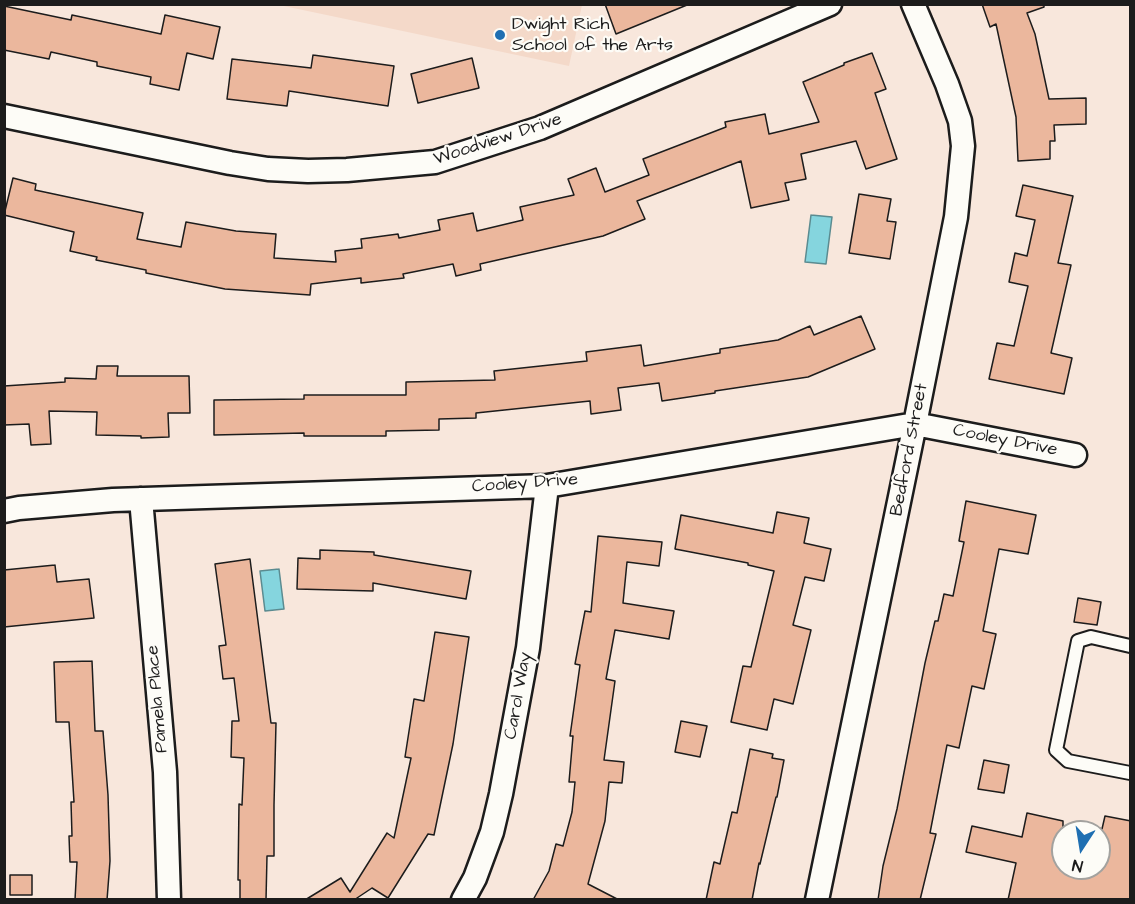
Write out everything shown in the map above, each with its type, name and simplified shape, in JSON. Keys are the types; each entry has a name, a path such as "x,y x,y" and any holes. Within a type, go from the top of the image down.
{"street":[{"name":"Woodview Drive","path":"4,116 268,169 347,170 435,162 540,129 830,4"},
{"name":"Bedford Street","path":"817,900 956,217 963,146 960,121 913,4"},
{"name":"Cooley Drive","path":"4,511 141,499 547,486 915,424 1075,455"},
{"name":"Carol Way","path":"463,900 475,878 501,794 528,648 547,486"},
{"name":"Pamela Place","path":"141,499 165,772 169,900"}],"lane":[{"path":"1131,646 1091,637 1078,641 1056,750 1068,761 1131,773"}],"shaded area":[{"name":"Dwight Rich School of the Arts","path":"279,5 582,5 569,66"}],"water":[{"path":"811,215 832,217 826,264 805,262"},
{"path":"279,569 284,609 265,611 260,571"}],"building":[{"path":"605,4 687,4 687,5 616,34"},
{"path":"982,4 1044,4 1044,7 1027,13 1035,34 1049,99 1086,98 1086,124 1054,125 1055,141 1050,141 1050,159 1018,161 1016,117 996,24 990,27"},
{"path":"4,6 71,20 72,15 161,34 165,15 220,27 213,59 187,53 179,90 150,84 151,77 97,66 97,62 51,52 49,59 4,50"},
{"path":"872,53 886,89 875,93 897,159 866,169 856,141 801,154 806,179 785,183 789,200 751,208 741,161 637,201 645,219 603,236 480,264 481,270 456,276 453,264 403,274 404,278 361,283 361,278 311,284 310,295 225,289 96,260 97,257 70,251 74,232 4,215 13,178 36,184 35,190 143,213 137,239 181,247 186,222 236,231 276,234 274,258 336,262 335,251 362,248 361,239 398,234 399,238 440,230 438,220 473,213 477,231 523,220 520,207 574,195 568,179 596,168 605,192 649,175 643,159 726,127 725,122 765,114 769,134 819,122 803,82"},
{"path":"313,55 394,66 388,106 289,91 287,106 227,99 232,59 311,68"},
{"path":"472,58 479,88 418,103 411,74"},
{"path":"1023,185 1073,196 1058,263 1071,265 1051,353 1072,358 1064,394 989,379 997,343 1014,346 1028,286 1009,282 1015,253 1027,256 1035,220 1016,216"},
{"path":"859,194 891,199 887,221 896,222 890,259 849,253"},
{"path":"861,316 875,349 808,377 662,401 659,383 618,388 621,410 591,414 590,401 476,413 476,418 439,419 439,430 386,431 386,436 304,436 304,433 214,435 214,400 304,399 304,395 406,395 406,382 495,380 494,371 587,361 586,352 641,345 644,366 720,353 720,349 778,340 810,326 814,335"},
{"path":"97,366 118,366 117,376 189,376 190,413 168,413 169,437 96,435 97,412 49,411 51,444 31,445 29,424 4,425 4,386 65,382 65,378 96,379"},
{"path":"966,501 1036,515 1028,554 999,549 983,631 996,634 984,689 972,686 959,748 947,745 930,833 936,834 920,900 878,900 883,866 897,809 935,621 938,621 944,594 953,596 964,542 959,541"},
{"path":"777,512 809,518 804,543 831,549 824,581 805,577 793,625 811,630 793,704 774,699 767,730 731,722 743,666 751,667 774,571 748,565 748,563 675,549 681,515 773,533"},
{"path":"598,536 662,542 659,566 627,562 623,603 674,611 669,639 615,630 606,679 615,681 604,760 624,762 622,783 609,782 605,821 588,884 619,900 533,900 549,871 556,844 563,846 572,812 575,782 569,782 573,736 570,736 580,665 575,664 585,611 591,612"},
{"path":"320,550 374,552 374,555 471,571 466,599 373,583 373,591 297,589 298,558 320,559"},
{"path":"250,559 271,723 276,723 274,856 267,856 266,900 240,900 239,804 242,805 244,758 231,757 232,721 239,721 234,678 223,679 219,646 226,645 215,564"},
{"path":"55,565 57,582 89,579 94,618 4,627 4,570"},
{"path":"1078,598 1101,602 1097,625 1074,622"},
{"path":"435,632 469,637 453,744 434,835 428,834 388,898 372,888 354,900 305,900 341,878 350,892 387,833 394,838 411,758 405,757 414,699 424,701"},
{"path":"92,661 95,731 103,731 110,861 107,900 75,900 77,862 70,862 69,836 72,836 71,802 74,802 69,722 56,722 54,662"},
{"path":"681,721 707,726 700,757 675,752"},
{"path":"750,749 773,754 772,758 784,760 752,900 706,900 714,862 720,864 732,812 737,813"},
{"path":"984,760 1009,765 1004,793 978,789"},
{"path":"1027,813 1058,820 1051,820 1051,880 1111,880 1111,820 1104,820 1105,816 1131,821 1131,900 1008,900 1016,863 966,852 972,826 1022,837"},
{"path":"10,875 32,875 32,895 10,895"}],"place":[{"name":"Dwight Rich School of the Arts","path":"500,35"}]}
